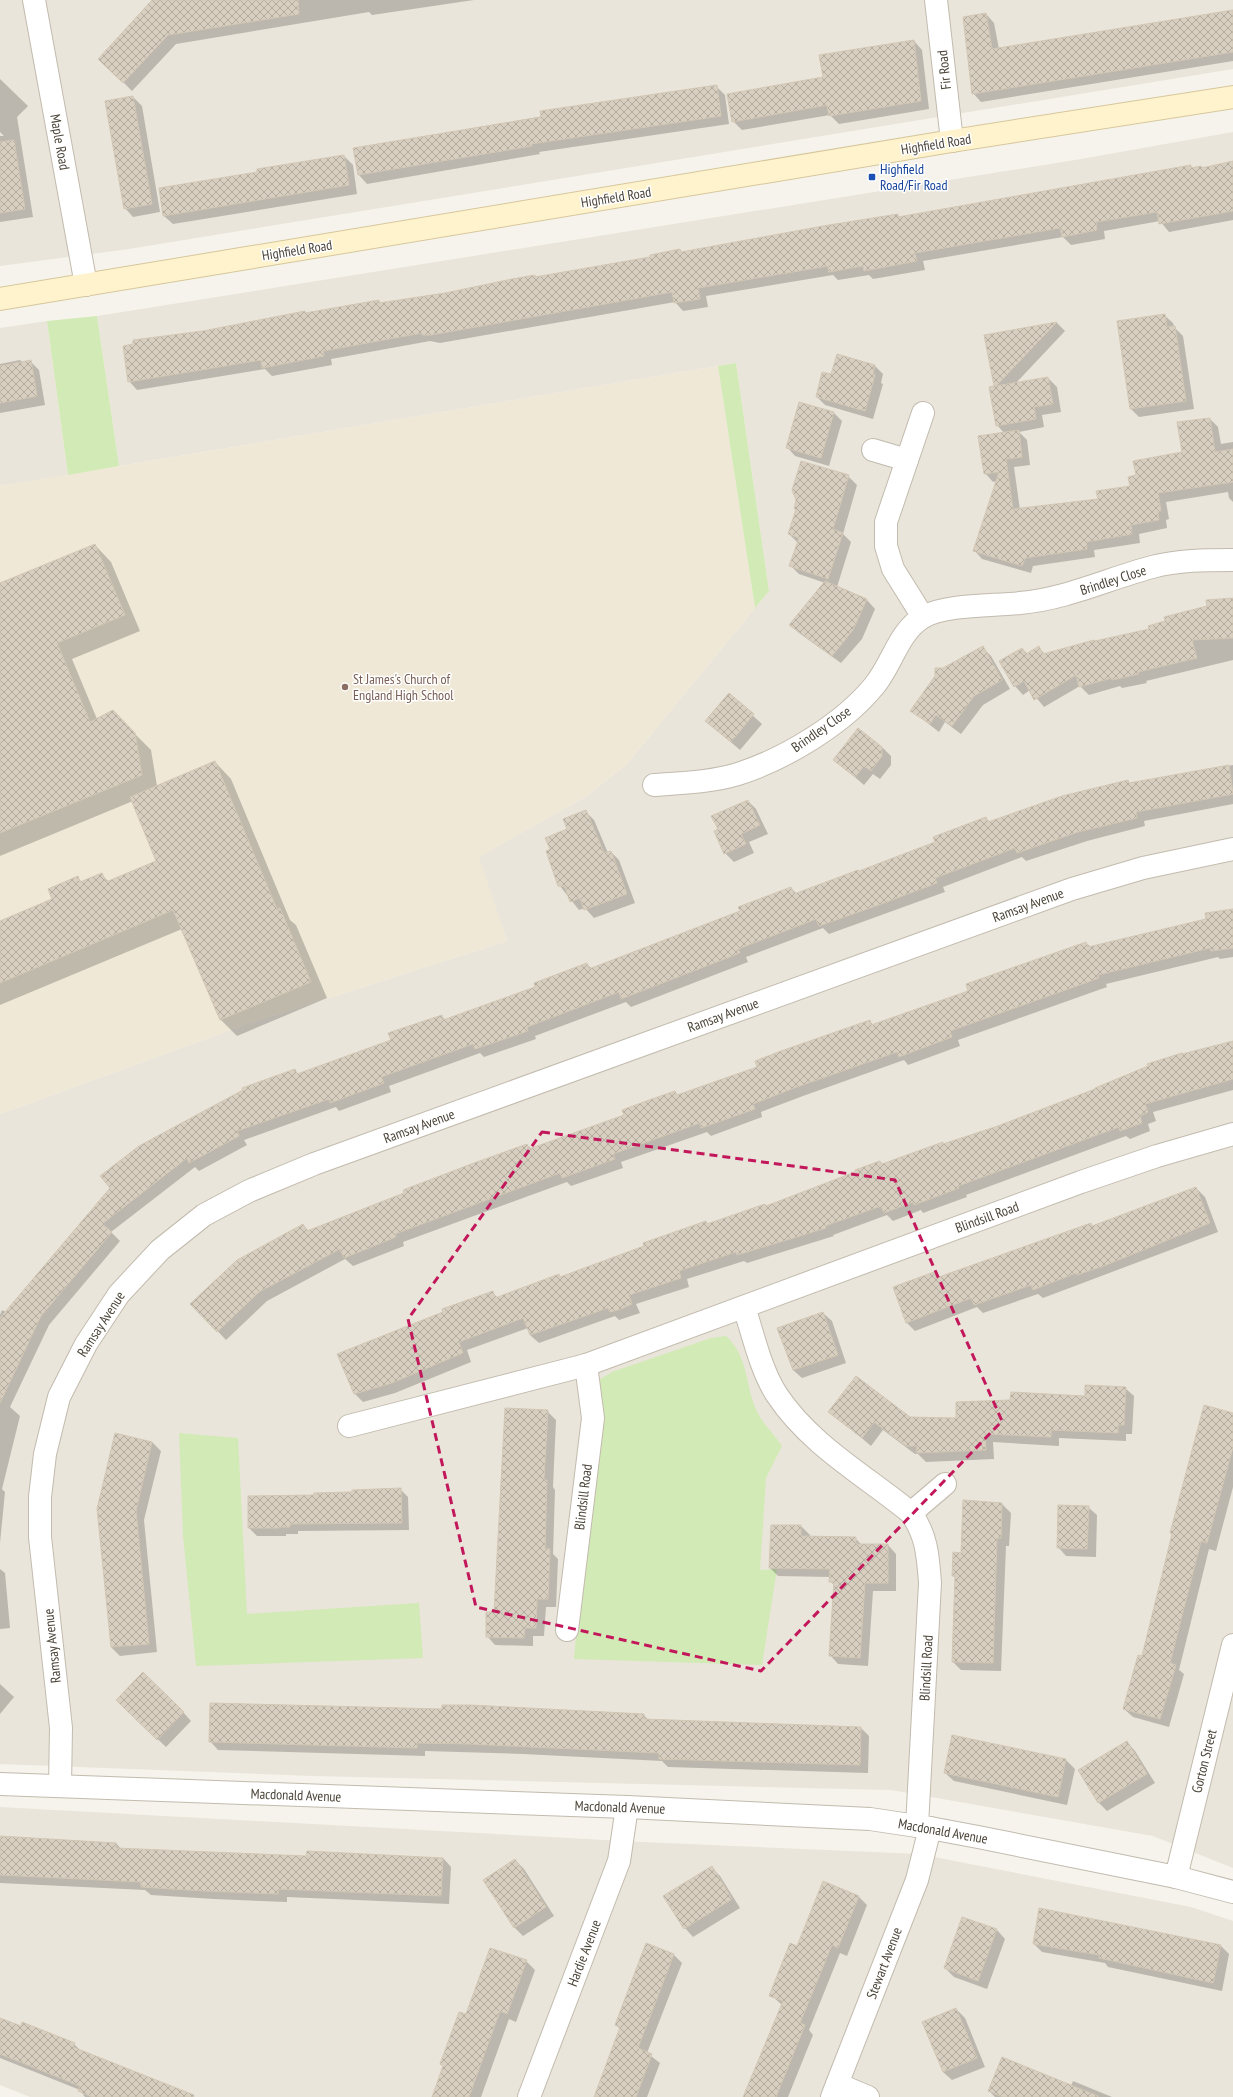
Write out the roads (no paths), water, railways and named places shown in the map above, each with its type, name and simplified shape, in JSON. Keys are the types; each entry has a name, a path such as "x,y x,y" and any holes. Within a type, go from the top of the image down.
{"street":[{"name":"Maple Road","path":"34,0 86,285"},
{"name":"Fir Road","path":"936,0 952,141"},
{"name":"Highfield Road","path":"0,299 952,141 1233,97"},
{"path":"924,413 886,522 886,546 893,569 924,617"},
{"path":"873,450 907,460"},
{"name":"Brindley Close","path":"654,785 700,781 737,774 772,761 800,746 855,706 875,685 907,631 924,617 952,608 1047,600 1159,566 1186,561 1233,560"},
{"name":"Ramsay Avenue","path":"60,1786 61,1728 40,1537 40,1497 46,1454 59,1397 86,1344 118,1294 160,1250 204,1215 249,1191 314,1164 1072,889 1143,868 1233,849"},
{"name":"Blindsill Road","path":"349,1426 586,1365 1081,1182 1157,1156 1233,1134"},
{"name":"Blindsill Road","path":"744,1307 774,1388 796,1421 823,1445 912,1513 918,1522 928,1548 930,1583 924,1827"},
{"name":"Blindsill Road","path":"567,1630 593,1418 586,1365"},
{"path":"912,1513 945,1484"},
{"name":"Gorton Street","path":"1176,1877 1233,1645"},
{"name":"Macdonald Avenue","path":"0,1784 627,1807 827,1816 924,1827 1176,1877 1233,1892"},
{"name":"Hardie Avenue","path":"529,2097 619,1861 627,1807"},
{"name":"Stewart Avenue","path":"835,2091 917,1880 924,1827"},
{"path":"835,2091 868,2097"}],"place":[{"name":"Highfield Road/Fir Road","path":"872,177"},
{"name":"St James's Church of England High School","path":"345,687"}]}
